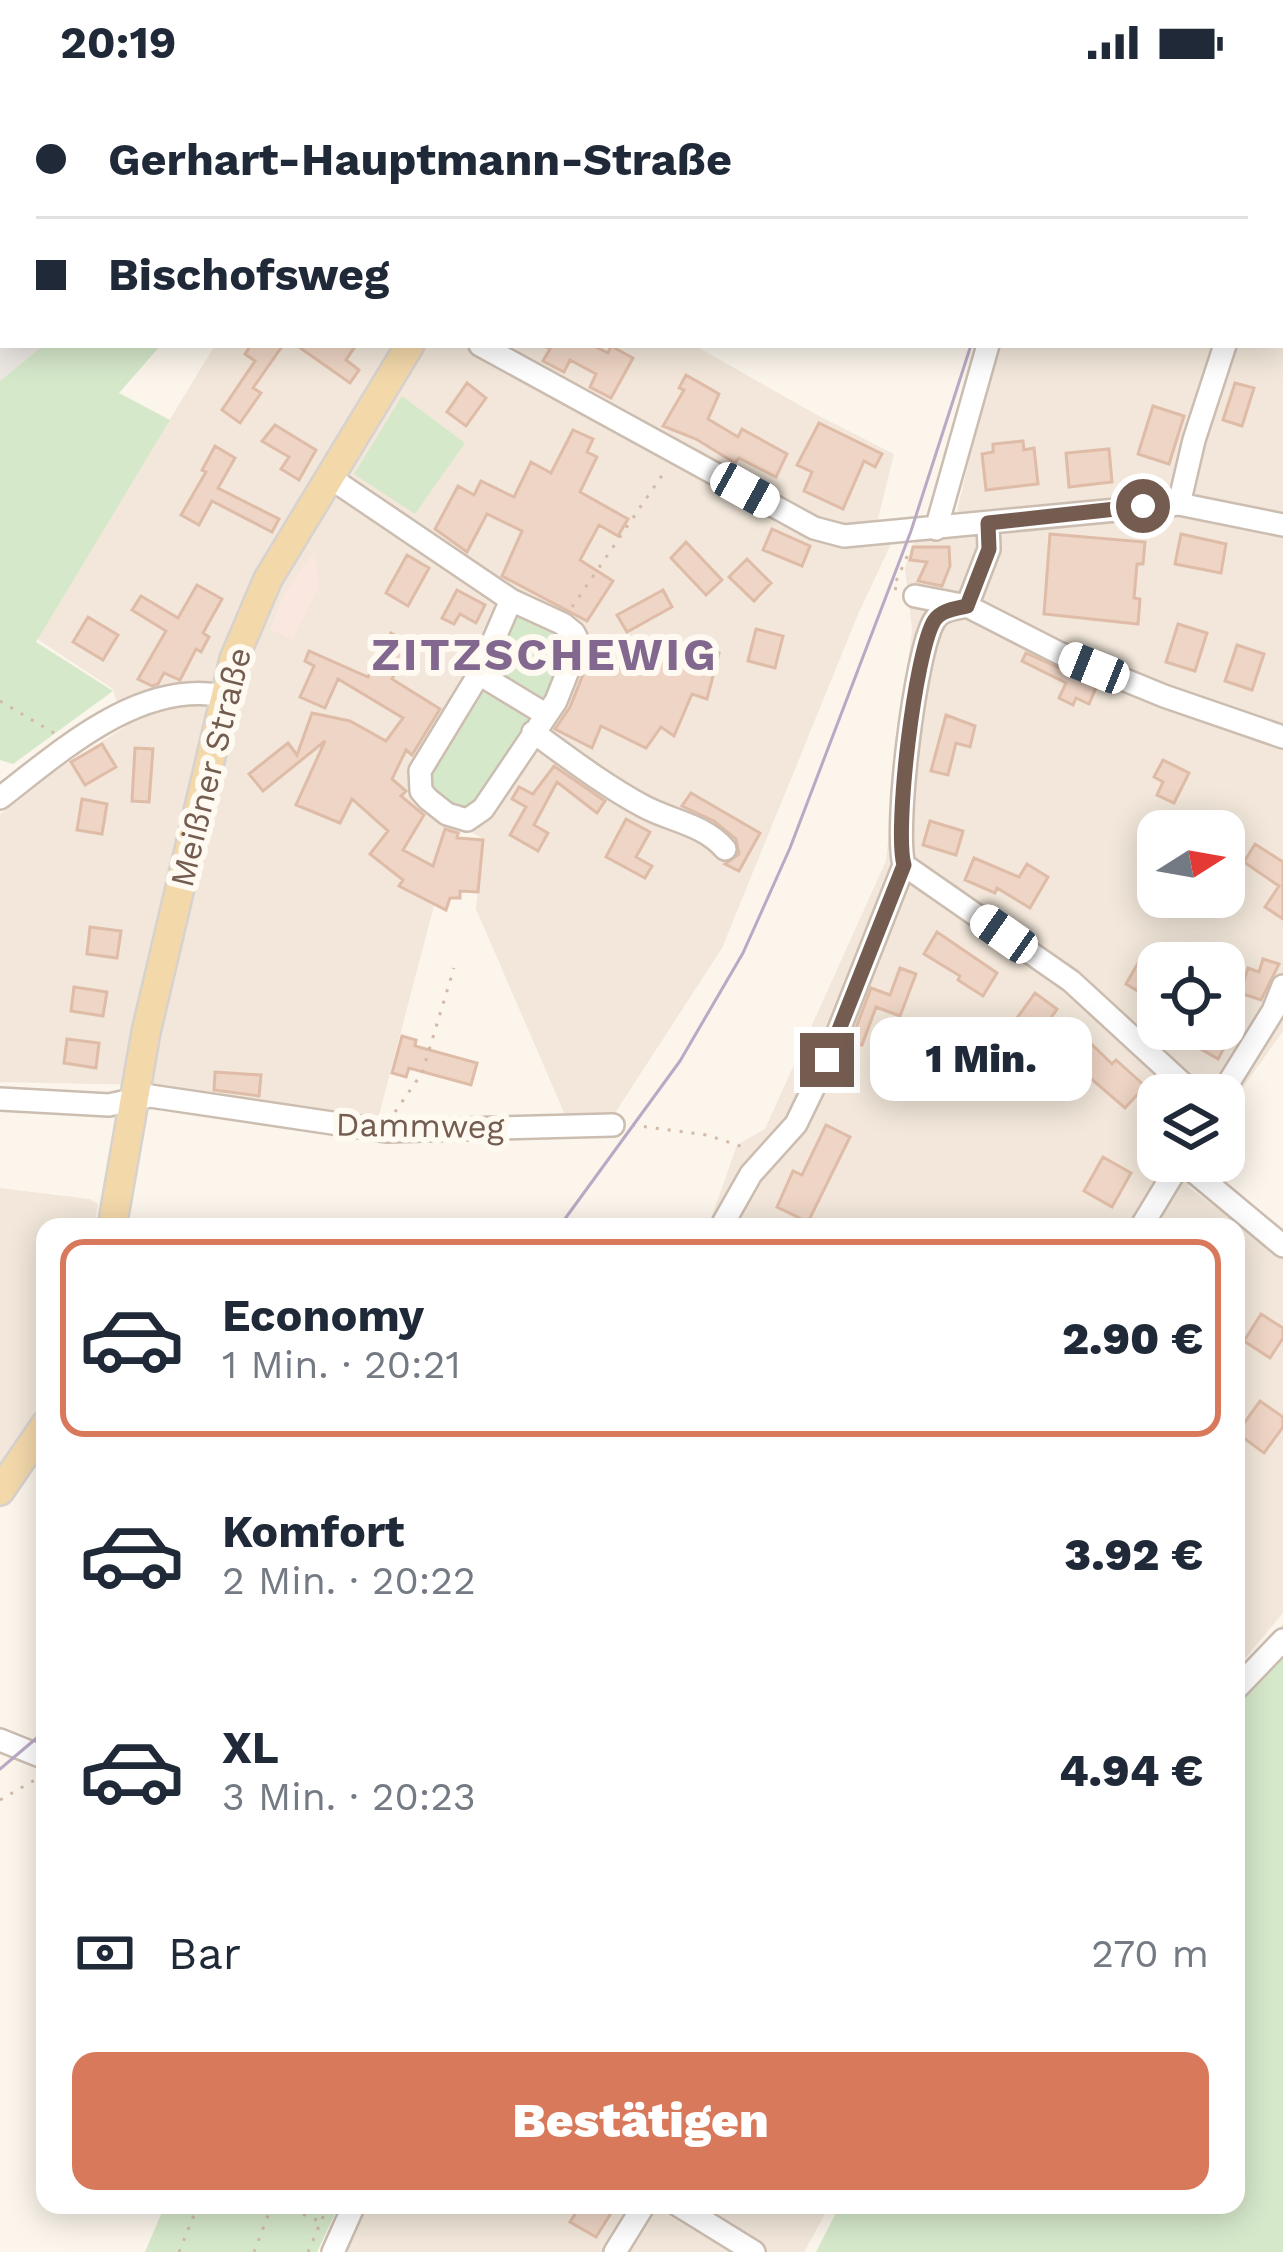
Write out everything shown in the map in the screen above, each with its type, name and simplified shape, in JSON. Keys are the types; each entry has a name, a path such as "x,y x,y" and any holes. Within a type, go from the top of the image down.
{"main road":[{"name":"Meißner Straße","path":"113,1218 133,1098 224,696 253,610 408,348"},
{"path":"0,1491 36,1438"}],"street":[{"path":"486,348 814,528 844,536 1179,504 1283,526"},
{"path":"927,530 987,348"},
{"path":"1179,504 1224,348"},
{"path":"328,477 511,600 562,624 579,643 556,701 477,815 466,820 447,814 428,799 421,791 420,770 479,674 511,600"},
{"path":"967,606 989,549 988,523"},
{"path":"915,596 967,606 1100,670 1283,737"},
{"path":"726,1218 738,1193 796,1124 827,1060 904,865 901,817 921,661 932,623 942,612 967,606"},
{"path":"479,674 647,809 692,825 725,849"},
{"path":"0,798 71,744 142,704 170,695 203,692 224,696"},
{"path":"904,865 1070,981 1172,1074"},
{"path":"1234,1074 1283,986"},
{"name":"Dammweg","path":"0,1099 109,1105 150,1096 391,1131 613,1125"},
{"path":"1146,1218 1168,1182"},
{"path":"1206,1182 1283,1246"},
{"path":"1245,1680 1283,1640"},
{"path":"0,1740 36,1754"},
{"path":"333,2252 350,2214"},
{"path":"615,2252 638,2214"},
{"path":"693,2214 754,2252"}],"path":[{"path":"562,624 676,453"},
{"path":"915,596 893,588 927,530"},
{"path":"0,701 71,744"},
{"path":"391,1131 396,1108 422,1073 454,968"},
{"path":"613,1125 706,1135 767,1155"},
{"path":"0,1800 36,1778"},
{"path":"179,2252 194,2214"},
{"path":"254,2252 269,2214"},
{"path":"302,2214 321,2222"},
{"path":"308,2252 324,2214"}],"shaded area":[{"path":"0,348 41,348 4,382 0,381"},
{"path":"213,348 699,348 894,454 871,547 891,544 722,948 615,1113 566,1117 476,909 483,839 463,827 438,890 378,1119 152,1085 0,1082 0,814 64,765 125,727 113,689 37,639"},
{"path":"994,348 1283,348 1283,1031 1245,1084 1245,1074 1137,1074 1137,1182 1191,1182 1188,1187 1231,1218 711,1218 737,1145 765,1129 886,861 912,629 905,568 914,541 955,521"},
{"path":"315,551 319,587 293,640 270,629 284,594"},
{"path":"0,1188 89,1199 98,1204 96,1218 36,1218 36,1415 0,1470"},
{"path":"1245,1228 1283,1256 1283,1613 1245,1658"},
{"path":"352,2214 825,2214 804,2252 337,2252"}],"green space":[{"path":"40,348 158,348 119,393 170,420 36,642 113,691 13,764 0,760 0,381"},
{"path":"402,396 465,443 415,514 354,474"},
{"path":"514,613 568,641 571,649 553,693 542,700 488,671"},
{"path":"483,687 532,716 472,810 461,814 428,790 426,774 476,689"},
{"path":"1283,1624 1283,2252 816,2252 835,2214 1245,2214 1245,1674"},
{"path":"161,2214 335,2214 317,2252 145,2252"}],"building":[{"path":"249,348 281,348 253,388 261,393 240,423 222,410 255,361 245,354"},
{"path":"300,348 354,348 346,360 359,370 350,383"},
{"path":"598,348 608,353 615,348 633,358 611,398 590,387 596,374 570,360 564,372 543,361 550,349"},
{"path":"686,375 719,394 708,419 738,437 742,429 787,454 776,477 739,458 735,463 663,426 684,390 679,388"},
{"path":"467,383 486,398 466,426 447,412"},
{"path":"1235,383 1254,388 1242,426 1223,420"},
{"path":"1153,406 1184,416 1169,464 1138,454"},
{"path":"819,423 882,454 875,467 864,461 843,509 804,491 812,472 797,465"},
{"path":"275,425 316,450 299,480 281,469 289,457 262,441"},
{"path":"573,430 593,439 587,452 597,457 580,492 628,519 618,536 599,525 580,560 613,581 587,621 502,576 522,531 487,514 467,552 435,529 458,486 474,495 481,481 514,497 531,462 551,473"},
{"path":"1023,441 1024,450 1034,448 1038,484 986,490 982,454 993,452 993,444"},
{"path":"215,446 235,458 218,488 279,519 272,532 212,501 199,525 181,515"},
{"path":"1109,449 1112,482 1069,487 1066,453"},
{"path":"772,529 810,546 802,566 763,550"},
{"path":"1050,534 1145,542 1143,564 1137,564 1134,598 1140,599 1138,624 1044,614"},
{"path":"1181,534 1226,544 1221,573 1175,564"},
{"path":"686,542 722,580 706,595 671,558"},
{"path":"913,547 949,547 950,566 942,586 918,581 927,562 910,560"},
{"path":"407,555 429,568 408,606 386,593"},
{"path":"747,559 771,583 754,601 729,577"},
{"path":"197,585 222,599 203,633 209,637 201,652 196,649 180,680 164,673 152,686 138,679 166,631 132,610 141,596 178,618"},
{"path":"457,590 485,605 476,623 460,614 454,624 442,618"},
{"path":"663,590 672,607 627,632 617,615"},
{"path":"88,617 118,635 103,660 73,642"},
{"path":"1178,624 1207,633 1195,671 1166,662"},
{"path":"756,629 783,636 775,668 748,661"},
{"path":"391,633 411,644 392,679 440,709 412,755 406,750 392,779 406,791 401,796 424,815 403,850 433,866 445,829 458,833 457,838 483,840 478,892 460,891 460,898 450,898 446,910 399,886 403,880 370,854 388,831 352,799 340,823 296,805 325,741 263,791 249,774 288,743 297,755 312,713 350,721 386,741 403,718 338,679 325,708 300,697 314,666 305,661 309,651 368,677"},
{"path":"629,638 686,652 688,645 719,653 707,699 692,694 674,736 661,727 646,748 601,726 592,748 555,729 570,707 590,657 621,669"},
{"path":"1237,645 1264,654 1252,690 1225,681"},
{"path":"1026,653 1097,685 1089,704 1076,698 1073,705 1059,698 1066,683 1022,661"},
{"path":"946,715 975,726 970,747 956,743 948,775 931,771"},
{"path":"102,744 116,767 85,785 71,762"},
{"path":"135,748 153,749 149,802 132,801"},
{"path":"1163,760 1189,773 1174,803 1157,795 1163,782 1154,777"},
{"path":"554,766 605,801 597,813 557,782 534,825 548,833 538,851 510,835 526,807 512,799 519,787 533,794"},
{"path":"691,793 760,833 739,871 725,864 739,854 736,839 714,821 682,806"},
{"path":"82,799 107,804 102,834 77,830"},
{"path":"626,819 650,832 636,857 652,866 645,878 606,857"},
{"path":"930,821 963,831 956,855 923,845"},
{"path":"1255,844 1283,862 1283,919 1265,907 1279,886 1245,860"},
{"path":"974,858 1019,877 1027,864 1048,877 1030,908 997,888 995,893 965,880"},
{"path":"90,927 121,931 117,958 87,954"},
{"path":"937,932 997,973 983,996 924,954"},
{"path":"1263,959 1279,964 1261,1000 1245,995 1248,968 1259,972"},
{"path":"1137,965 1137,991 1126,984"},
{"path":"900,968 916,974 900,1016 876,1007 862,1045 851,1041 871,988 890,995"},
{"path":"74,987 107,992 103,1016 71,1011"},
{"path":"1035,993 1057,1009 1037,1038 1014,1022"},
{"path":"1079,1032 1112,1064 1116,1060 1137,1079 1137,1095 1125,1108 1060,1052"},
{"path":"402,1036 416,1040 415,1046 477,1063 471,1085 409,1068 406,1077 392,1073"},
{"path":"67,1039 99,1043 96,1068 64,1063"},
{"path":"1202,1050 1223,1050 1218,1059"},
{"path":"215,1072 261,1075 259,1096 214,1090"},
{"path":"826,1125 850,1137 810,1218 777,1207 793,1171 802,1175"},
{"path":"1103,1157 1131,1173 1112,1207 1084,1191"},
{"path":"1261,1314 1283,1328 1283,1338 1270,1358 1245,1339"},
{"path":"1260,1401 1283,1417 1283,1427 1264,1453 1245,1439 1245,1422"},
{"path":"575,2214 610,2214 596,2237 570,2222"}],"tram line":[{"path":"566,1218 680,1061 743,953 790,848 911,531 970,348"},
{"path":"0,1769 36,1739"}],"district":[{"name":"ZITZSCHEWIG","path":"545,654"}],"route":[{"path":"827,1060 904,865 901,817 921,661 932,623 942,612 967,606 989,549 988,523 1143,506"}]}
